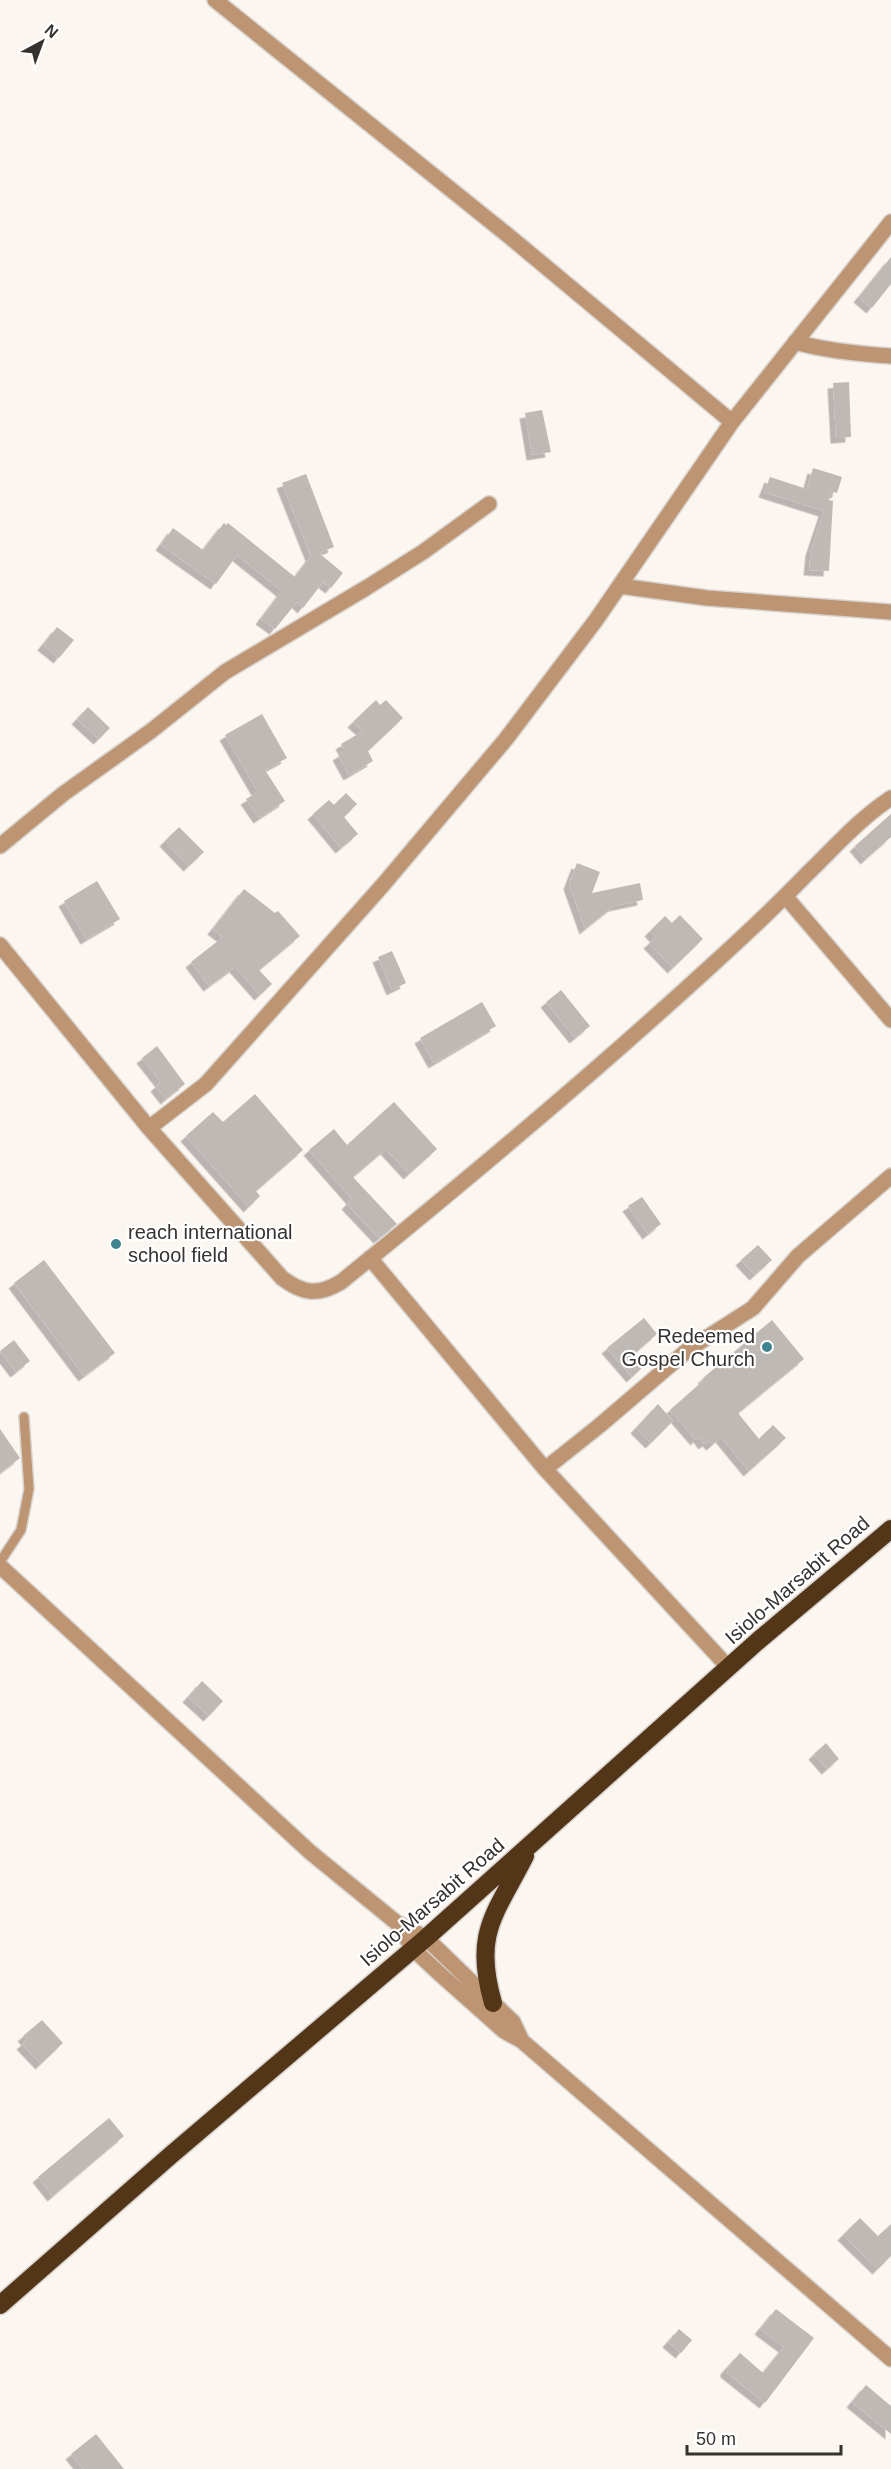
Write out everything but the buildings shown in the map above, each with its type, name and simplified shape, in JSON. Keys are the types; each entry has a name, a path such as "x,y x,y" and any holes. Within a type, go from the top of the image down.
{"highway":[{"name":"Isiolo-Marsabit Road","path":"0,2305 171,2155 420,1943 729,1668 891,1529"},
{"path":"493,2002 484,1969 487,1932 530,1846"}],"street":[{"path":"215,0 510,237 732,422"},
{"path":"149,1128 206,1084 360,912 506,739 620,586 732,422 891,222"},
{"path":"795,342 818,349 891,356"},
{"path":"0,846 63,794 151,731 225,672 423,552 489,504"},
{"path":"620,586 707,598 891,612"},
{"path":"0,945 149,1128 282,1278 297,1289 309,1292 327,1290 341,1282 441,1202 665,1008 854,828 891,798"},
{"path":"785,896 891,1020"},
{"path":"545,1469 600,1426 689,1349 753,1308 798,1256 891,1176"},
{"path":"370,1258 545,1469 729,1668"},
{"path":"0,1564 310,1852 493,2002 513,2022 522,2042"},
{"path":"420,1943 488,2017 522,2042 891,2359"}],"lane":[{"path":"0,1564 21,1530 29,1489 24,1417"}],"place":[{"name":"reach international school field","path":"116,1244"},
{"name":"Redeemed Gospel Church","path":"767,1347"}]}
